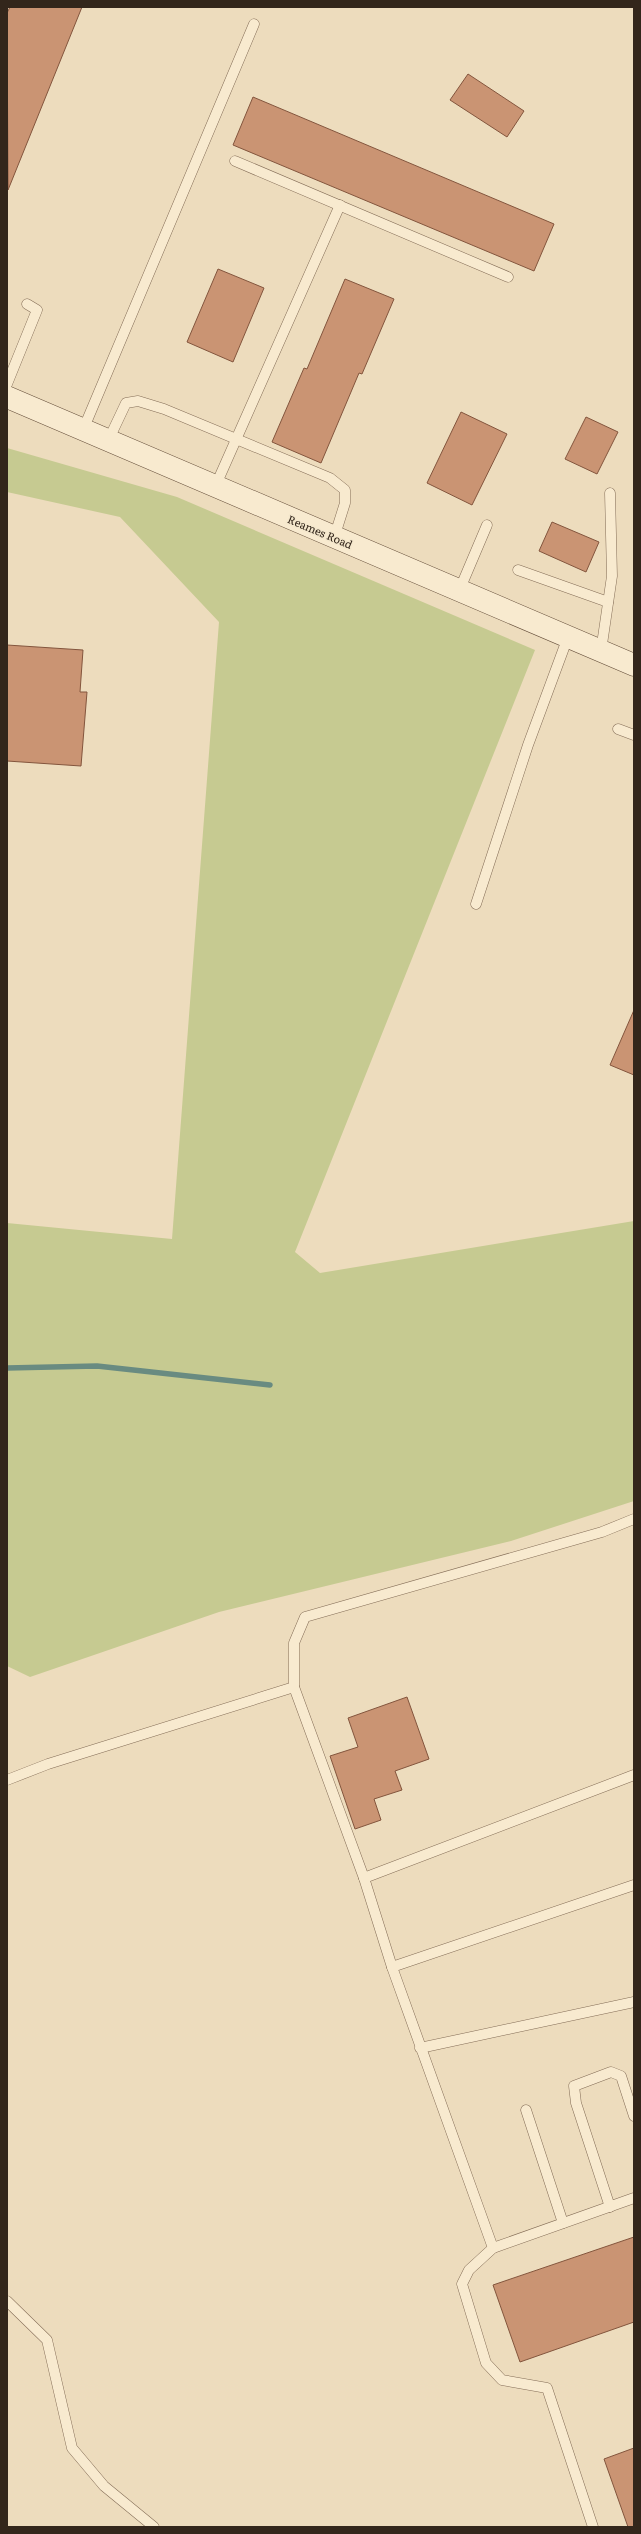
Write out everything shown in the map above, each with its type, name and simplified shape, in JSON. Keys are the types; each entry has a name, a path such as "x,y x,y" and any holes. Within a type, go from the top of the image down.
{"main road":[{"name":"Reames Road","path":"7,397 634,665"}],"lane":[{"path":"83,430 254,24"},
{"path":"235,161 508,277"},
{"path":"215,487 340,206"},
{"path":"7,384 37,310 27,304"},
{"path":"108,441 126,403 138,401 330,478 345,490 345,503 334,538"},
{"path":"601,651 612,576 610,493"},
{"path":"458,591 487,525"},
{"path":"518,570 608,602"},
{"path":"476,904 528,745 568,638"},
{"path":"618,729 634,735"},
{"path":"493,2248 420,2048 392,1967 364,1878 294,1687 294,1643 305,1617 602,1532 634,1519"},
{"path":"7,1780 48,1764 294,1687"},
{"path":"364,1878 634,1775"},
{"path":"392,1967 634,1885"},
{"path":"420,2048 634,2002"},
{"path":"610,2207 576,2103 574,2086 611,2072 620,2076 634,2116"},
{"path":"526,2110 563,2224"},
{"path":"593,2527 547,2388 502,2380 486,2363 462,2284 469,2270 493,2248 634,2198"},
{"path":"7,2301 47,2340 72,2448 104,2486 154,2527"}],"green space":[{"path":"7,448 177,497 535,650 295,1252 320,1273 634,1221 634,1501 511,1541 219,1612 30,1677 7,1666 7,1223 172,1239 219,622 120,517 7,492"}],"building":[{"path":"10,7 82,7 8,190 7,13"},
{"path":"468,74 524,111 507,137 450,100"},
{"path":"253,97 554,224 534,271 233,145"},
{"path":"218,269 264,288 233,362 187,342"},
{"path":"345,279 394,299 362,374 359,373 321,463 272,442 304,368 307,369"},
{"path":"461,412 507,434 472,505 427,483"},
{"path":"586,417 618,432 597,474 565,459"},
{"path":"552,522 599,542 586,572 539,551"},
{"path":"7,645 83,650 80,692 87,692 81,766 7,761"},
{"path":"634,1010 634,1075 610,1065"},
{"path":"407,1697 429,1759 395,1771 402,1790 374,1799 381,1820 355,1829 330,1756 358,1747 348,1718"},
{"path":"634,2237 634,2322 520,2362 493,2285"},
{"path":"634,2448 634,2527 628,2527 604,2459"}],"waterway":[{"path":"7,1368 97,1366 270,1385"}]}
